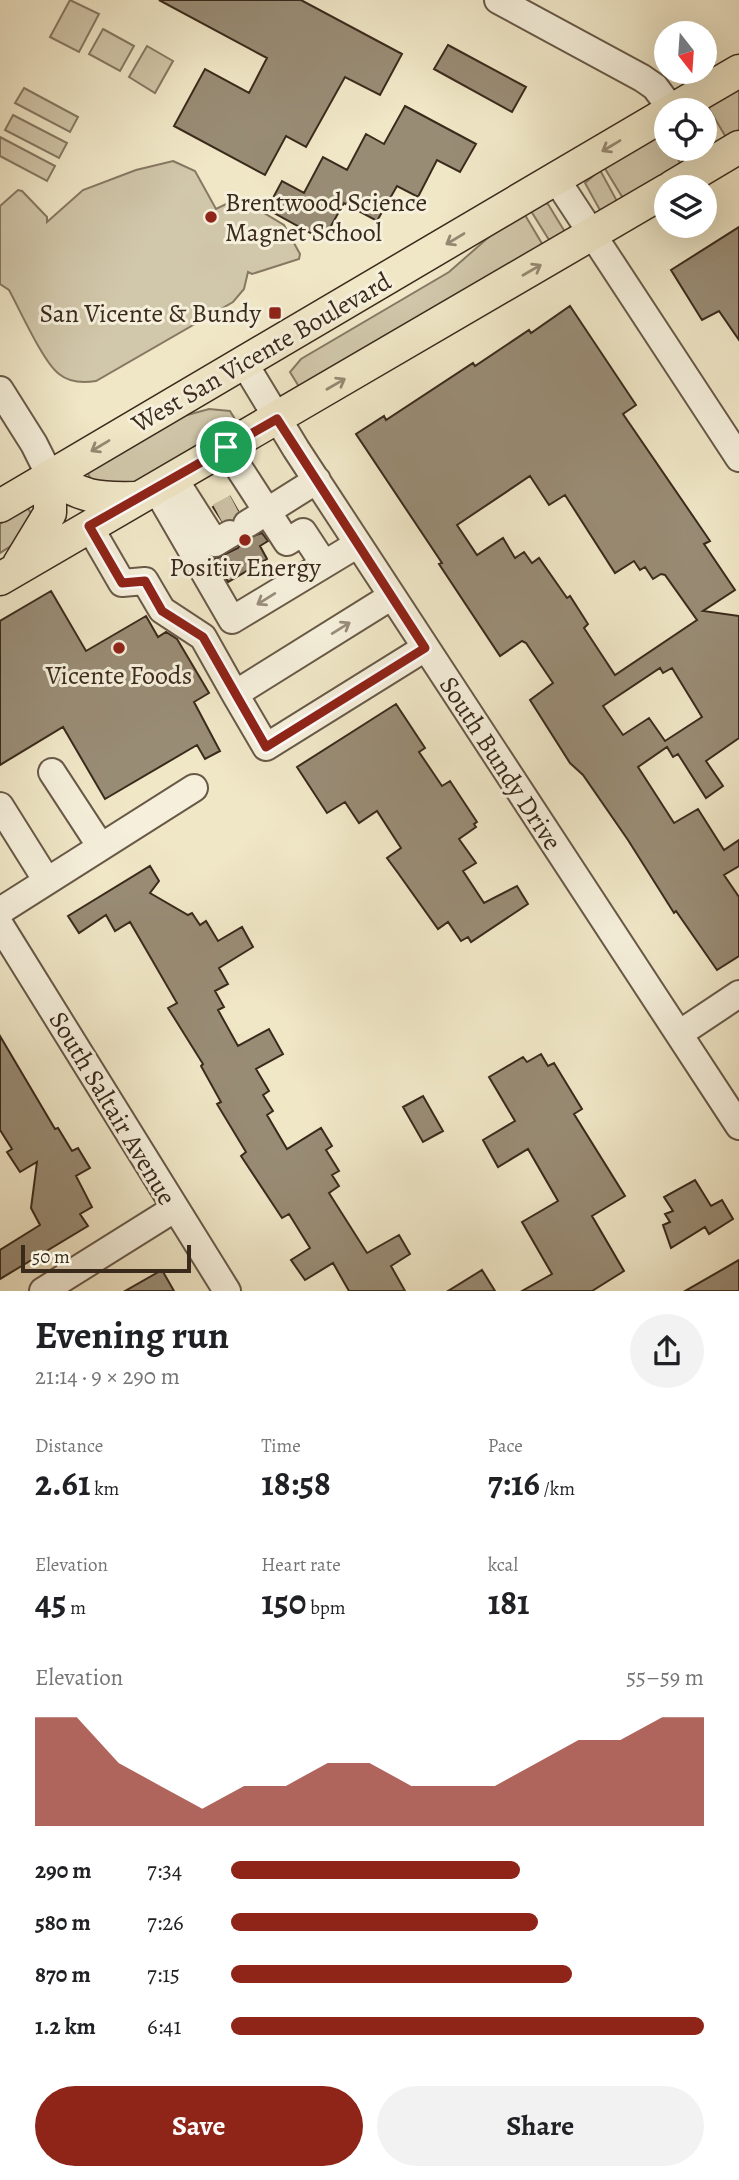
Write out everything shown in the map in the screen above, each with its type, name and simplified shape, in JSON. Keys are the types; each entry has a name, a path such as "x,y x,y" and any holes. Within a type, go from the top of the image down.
{"main road":[{"path":"693,98 739,71"},
{"name":"West San Vicente Boulevard","path":"0,506 654,121"},
{"path":"717,153 739,147"},
{"path":"685,175 701,161"},
{"path":"7,575 654,198"},
{"path":"50,476 76,494 102,498 155,487"},
{"path":"7,575 41,533 50,513 50,476"}],"street":[{"path":"498,0 642,78 655,87 663,98"},
{"path":"556,179 739,458"},
{"name":"South Bundy Drive","path":"244,363 277,419 425,648 739,1126"},
{"path":"0,390 34,443 50,476"},
{"path":"226,447 237,516"},
{"path":"237,516 293,495 317,480"},
{"path":"155,487 237,516 287,542 314,524 293,495"},
{"path":"155,487 232,620"},
{"path":"89,526 122,583 145,581 162,611 203,637 266,747 425,648"},
{"path":"303,531 324,564"},
{"path":"203,637 358,544"},
{"path":"235,694 392,596"},
{"path":"52,772 102,847"},
{"path":"0,911 194,788"},
{"path":"0,806 47,881"},
{"name":"South Saltair Avenue","path":"0,925 227,1291"},
{"path":"679,1034 739,994"},
{"path":"43,1291 174,1209"}],"shaded area":[{"path":"70,0 99,14 79,52 50,37"},
{"path":"103,29 134,46 120,71 89,54"},
{"path":"147,46 173,61 155,93 129,77"},
{"path":"24,88 78,117 70,132 15,103"},
{"path":"739,88 739,132 727,139 717,122 717,101"},
{"path":"13,115 67,143 59,158 5,130"},
{"path":"0,137 55,166 47,181 0,156"},
{"path":"654,138 654,161 679,161 682,166 667,175 654,175 654,182 624,200 604,167"},
{"path":"173,161 195,171 216,209 239,198 284,225 300,254 299,259 252,274 248,272 244,289 233,302 96,381 72,381 59,374 46,359 9,290 0,284 0,206 18,190 22,191 47,217 47,222 83,190 136,170"},
{"path":"600,170 618,203 601,212 585,183"},
{"path":"544,203 548,204 565,232 551,243 531,211"},
{"path":"525,215 544,247 301,390 290,372 301,359 449,272 490,236"},
{"path":"209,409 230,411 239,426 143,481 124,485 93,483 87,472 180,417"},
{"path":"28,508 35,521 25,537 0,553 0,524"}],"building":[{"path":"159,0 301,0 402,54 380,95 345,77 306,147 286,136 265,175 174,126 205,69 249,93 267,58"},
{"path":"448,45 526,87 512,112 434,69"},
{"path":"405,106 476,144 460,172 437,160 418,197 397,186 377,221 344,203 323,240 267,209 282,181 304,193 323,157 347,170 366,134 384,144"},
{"path":"739,227 739,340 719,311 702,320 671,270"},
{"path":"570,306 636,405 623,414 710,541 704,544 735,590 703,611 739,616 739,738 706,761 723,786 706,798 678,754 673,757 667,747 638,767 674,823 698,809 724,850 739,840 739,866 724,875 739,897 739,956 717,970 676,911 674,913 583,775 570,763 530,700 553,683 526,643 522,641 500,656 356,434 384,416 386,420 529,330 531,333","holes":["530,476 549,505 565,495 615,573 634,561 640,570 645,567 653,579 661,574 665,575 697,620 615,675 584,628 588,624 570,596 567,598 539,558 532,563 524,552 515,558 503,538 477,555 457,525","660,668 663,673 672,668 702,717 665,741 649,718 623,735 603,706"]},
{"path":"230,497 238,511 232,519 222,521 213,507"},
{"path":"262,533 268,541 260,546 267,559 228,582 215,559 238,548 244,539"},
{"path":"51,591 86,651 146,616 158,637 166,632 177,639 209,693 194,702 220,751 205,759 197,745 105,799 63,727 0,765 0,621"},
{"path":"396,704 425,748 419,752 442,786 450,781 477,822 474,824 476,827 459,839 476,863 463,871 484,903 517,886 528,904 471,942 468,937 461,941 448,922 438,929 387,858 401,848 377,811 359,823 345,802 327,813 297,767"},
{"path":"150,866 159,881 150,893 188,915 192,913 200,925 206,921 218,941 242,927 253,947 219,968 228,984 215,991 224,1007 218,1010 238,1046 269,1029 283,1054 256,1069 269,1091 263,1095 273,1111 267,1115 287,1149 321,1128 332,1146 326,1150 339,1171 332,1175 339,1186 329,1193 367,1253 399,1235 410,1254 391,1266 405,1291 349,1291 333,1263 305,1280 291,1260 310,1248 289,1214 282,1218 241,1156 246,1152 217,1104 221,1102 201,1066 203,1064 168,1008 177,1003 130,922 115,931 106,915 79,933 68,916"},
{"path":"0,1036 55,1129 58,1128 72,1151 78,1148 90,1168 76,1176 92,1207 80,1214 88,1226 0,1279 0,1250 40,1225 31,1208 37,1162 20,1172 7,1152 12,1149 0,1130"},
{"path":"541,1054 548,1066 554,1063 582,1109 574,1114 625,1196 592,1216 624,1271 592,1291 522,1291 552,1274 522,1222 558,1201 528,1149 498,1167 483,1140 515,1121 489,1077 523,1057 527,1062"},
{"path":"423,1096 443,1131 423,1142 403,1107"},
{"path":"695,1180 711,1206 722,1200 733,1219 709,1234 705,1227 671,1248 663,1225 670,1222 665,1214 673,1211 664,1197"},
{"path":"739,1260 739,1291 685,1291"},
{"path":"162,1270 174,1291 125,1291"},
{"path":"482,1270 495,1291 448,1291"}],"tunnel":[{"path":"219,516 236,507"}],"place":[{"name":"Brentwood Science Magnet School","path":"211,217"},
{"name":"San Vicente & Bundy","path":"275,313"},
{"name":"Positiv Energy","path":"245,540"},
{"name":"Vicente Foods","path":"119,648"}],"route":[{"path":"277,419 425,648 266,747 203,637 162,611 145,581 122,583 89,526 226,447 277,419"}]}
